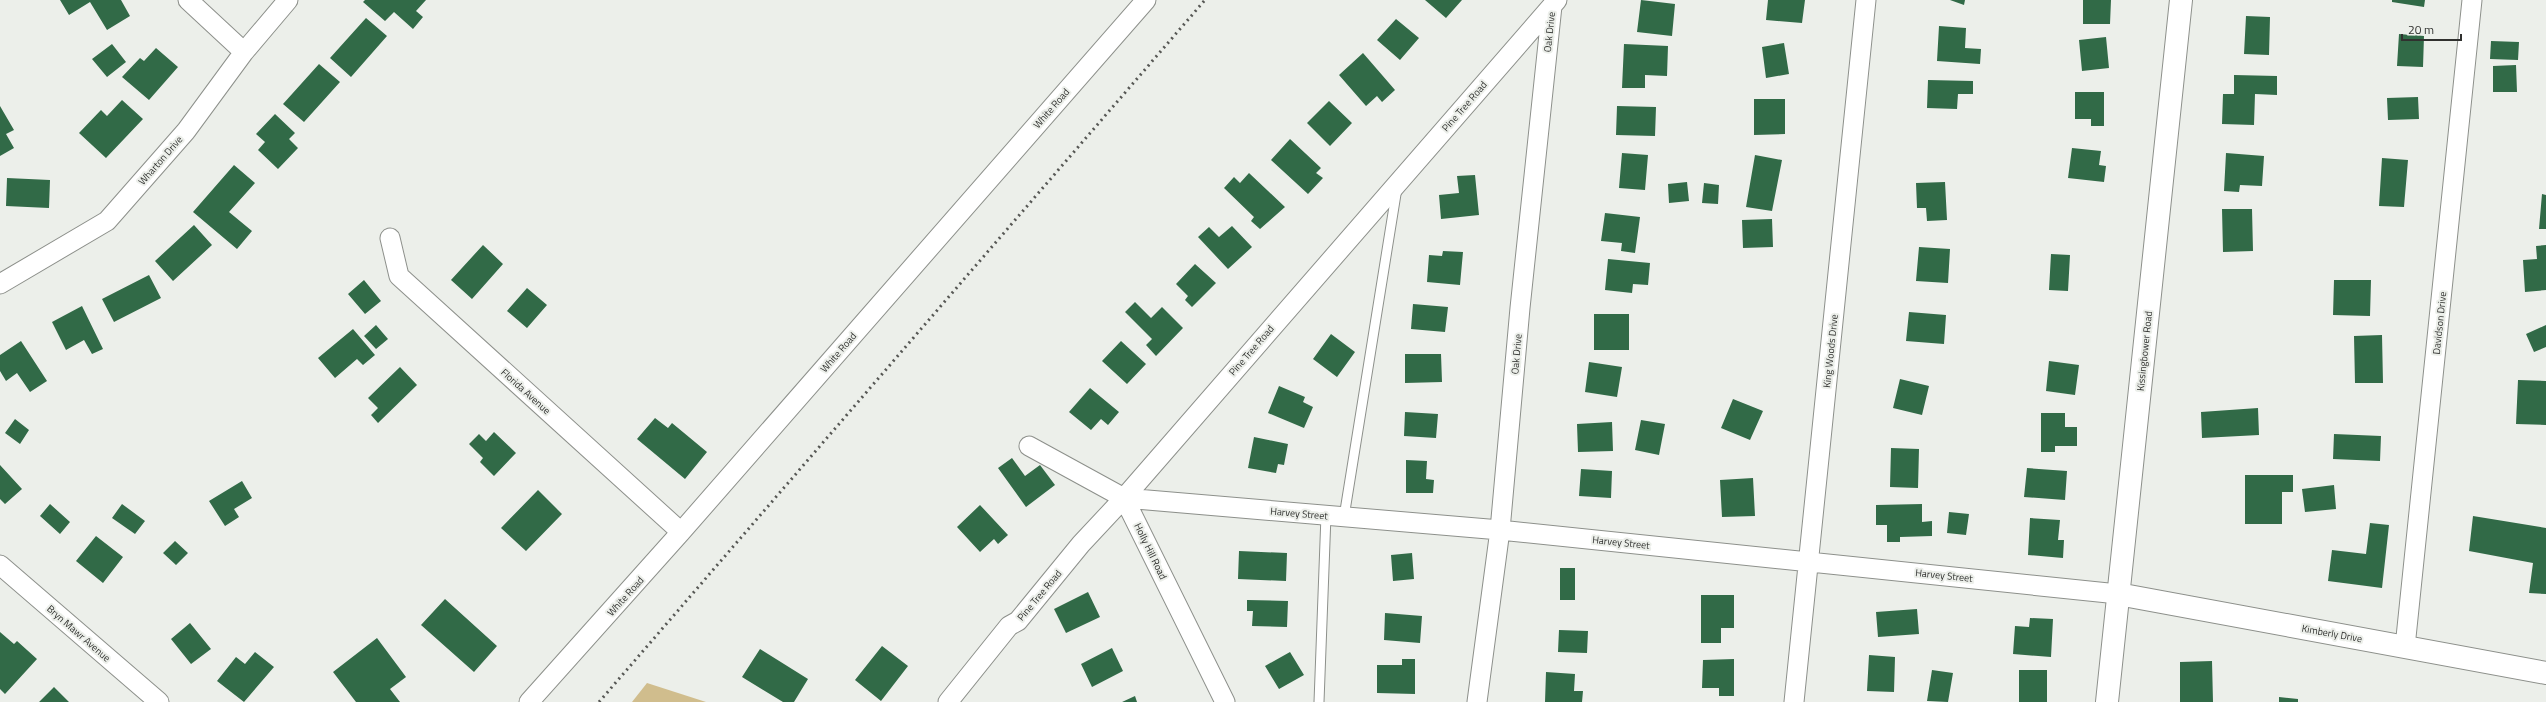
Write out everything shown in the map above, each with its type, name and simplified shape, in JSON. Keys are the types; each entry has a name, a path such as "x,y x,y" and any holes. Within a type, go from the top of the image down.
{"street":[{"path":"188,0 244,52"},
{"name":"Wharton Drive","path":"0,284 107,221 186,131 244,52 288,0"},
{"name":"White Road","path":"529,702 681,532 1146,0"},
{"name":"King Woods Drive","path":"1794,702 1866,0"},
{"name":"Kissingbower Road","path":"2107,702 2181,0"},
{"name":"Davidson Drive","path":"2405,647 2472,0"},
{"name":"Pine Tree Road","path":"948,702 1009,626 1018,621 1081,544 1124,498 1554,3"},
{"name":"Oak Drive","path":"1477,702 1500,530 1520,308 1554,3"},
{"name":"Florida Avenue","path":"390,238 400,276 681,532"},
{"path":"1029,446 1124,498"},
{"name":"Harvey Street","path":"1124,498 1500,530 2118,594"},
{"name":"Holly Hill Road","path":"1124,498 1225,702"},
{"name":"Bryn Mawr Avenue","path":"0,565 159,702"},
{"name":"Kimberly Drive","path":"2118,594 2546,673"}],"lane":[{"path":"1319,702 1335,516 1399,181"}],"shaded area":[{"path":"647,683 706,702 632,702"}],"building":[{"path":"60,0 121,0 130,16 107,30 90,2 69,15"},
{"path":"365,0 426,0 416,11 423,17 413,29 394,12 385,21 363,2"},
{"path":"1425,0 1462,0 1446,18"},
{"path":"1641,0 1675,4 1672,36 1637,32"},
{"path":"1768,0 1805,0 1802,23 1766,20"},
{"path":"1950,0 1965,0 1964,5"},
{"path":"2083,0 2111,0 2110,24 2083,24"},
{"path":"2392,0 2425,0 2424,7 2392,2"},
{"path":"2246,16 2270,17 2269,55 2244,54"},
{"path":"366,18 387,36 351,77 330,58"},
{"path":"1396,19 1419,38 1400,60 1377,40"},
{"path":"1939,26 1966,28 1965,48 1981,49 1980,64 1937,61"},
{"path":"2399,34 2424,36 2423,67 2397,66"},
{"path":"2106,37 2109,68 2082,71 2079,40"},
{"path":"2491,41 2519,42 2518,60 2490,59"},
{"path":"1784,43 1789,74 1766,78 1762,47"},
{"path":"112,44 126,62 107,77 92,59"},
{"path":"1624,44 1668,46 1667,76 1645,75 1645,88 1622,88"},
{"path":"156,48 178,67 149,100 122,77 140,58 144,61"},
{"path":"1363,53 1395,90 1382,102 1377,96 1366,106 1339,75"},
{"path":"319,64 340,82 304,122 283,104"},
{"path":"2516,65 2517,92 2493,92 2493,66"},
{"path":"2234,75 2277,76 2277,95 2255,94 2254,125 2222,124 2223,94 2234,94"},
{"path":"1928,80 1973,81 1973,94 1958,94 1957,109 1927,108"},
{"path":"2075,92 2104,92 2104,126 2091,126 2091,119 2075,119"},
{"path":"2418,97 2419,119 2388,120 2387,98"},
{"path":"1754,99 1785,99 1785,134 1754,135"},
{"path":"122,100 143,119 106,158 79,133 101,110 107,116"},
{"path":"1329,101 1352,123 1330,146 1307,123"},
{"path":"0,106 14,130 6,134 14,148 0,156"},
{"path":"1617,106 1656,107 1655,136 1616,135"},
{"path":"275,114 295,133 289,139 298,148 278,169 258,150 265,142 256,134"},
{"path":"1290,139 1321,168 1316,173 1323,178 1308,194 1271,160"},
{"path":"2072,148 2101,151 2099,165 2106,166 2104,182 2068,178"},
{"path":"1622,153 1648,155 1645,190 1619,188"},
{"path":"2226,153 2264,156 2262,186 2240,185 2239,192 2224,191"},
{"path":"1755,155 1782,160 1772,211 1746,207"},
{"path":"2382,158 2408,160 2404,207 2379,206"},
{"path":"234,165 255,183 229,212 252,231 237,249 193,212"},
{"path":"1249,173 1285,207 1260,229 1251,221 1254,217 1224,188 1234,177 1240,183"},
{"path":"1475,175 1479,215 1441,219 1439,195 1459,193 1457,176"},
{"path":"7,178 50,180 49,208 6,206"},
{"path":"1687,182 1689,201 1669,203 1668,184"},
{"path":"1945,182 1947,220 1927,221 1926,208 1917,208 1916,183"},
{"path":"1704,183 1719,185 1718,204 1702,203"},
{"path":"2542,194 2546,195 2546,229 2539,229"},
{"path":"2222,209 2252,209 2253,251 2223,252"},
{"path":"1605,213 1640,217 1635,253 1621,251 1622,243 1601,241"},
{"path":"1772,219 1773,247 1743,248 1742,220"},
{"path":"194,225 212,245 173,281 155,261"},
{"path":"1232,226 1252,247 1228,269 1198,237 1209,227 1219,237"},
{"path":"483,245 503,264 472,299 451,280"},
{"path":"2546,245 2546,290 2525,292 2523,260 2537,259 2536,246"},
{"path":"1919,247 1950,249 1948,283 1916,281"},
{"path":"1443,251 1463,252 1460,285 1427,282 1429,255 1442,256"},
{"path":"2051,254 2070,255 2068,291 2049,290"},
{"path":"1608,259 1650,263 1648,285 1633,284 1632,293 1605,290"},
{"path":"1195,264 1216,283 1192,307 1185,300 1188,296 1176,284"},
{"path":"149,275 161,298 114,322 102,299"},
{"path":"364,280 381,301 365,314 348,294"},
{"path":"2334,280 2371,280 2370,316 2333,315"},
{"path":"527,288 547,305 527,328 507,311"},
{"path":"1135,302 1151,318 1162,307 1183,328 1156,356 1146,345 1152,339 1125,312"},
{"path":"1413,304 1448,307 1445,332 1411,329"},
{"path":"82,306 103,349 92,354 84,340 66,350 52,322"},
{"path":"1909,312 1946,315 1944,344 1906,341"},
{"path":"1594,314 1629,314 1629,350 1594,350"},
{"path":"376,325 388,339 376,349 364,336"},
{"path":"2546,325 2546,347 2534,352 2526,334"},
{"path":"353,329 375,355 363,365 357,359 335,378 318,358"},
{"path":"1331,334 1355,352 1337,377 1313,359"},
{"path":"2382,335 2383,383 2355,383 2354,336"},
{"path":"21,341 47,381 30,392 17,373 6,381 0,371 0,355"},
{"path":"1121,341 1146,364 1127,384 1102,361"},
{"path":"1405,354 1441,354 1442,382 1405,383"},
{"path":"2049,361 2079,365 2075,395 2046,391"},
{"path":"1589,362 1622,367 1617,397 1585,392"},
{"path":"400,367 417,385 378,423 371,415 378,408 368,398"},
{"path":"1900,379 1929,386 1922,415 1893,408"},
{"path":"2518,380 2546,381 2546,425 2516,424"},
{"path":"1279,386 1305,397 1303,402 1313,407 1304,428 1268,413"},
{"path":"1090,388 1119,412 1108,425 1101,419 1091,430 1069,412"},
{"path":"1733,399 1763,411 1750,440 1721,428"},
{"path":"2258,408 2259,435 2202,438 2201,412"},
{"path":"1405,412 1438,414 1436,438 1404,436"},
{"path":"2041,413 2065,413 2065,427 2077,427 2077,446 2055,446 2055,452 2041,452"},
{"path":"655,418 668,428 672,423 707,452 685,479 637,439"},
{"path":"15,419 29,430 20,444 5,433"},
{"path":"1641,420 1665,424 1659,455 1635,450"},
{"path":"1612,422 1613,451 1578,452 1577,424"},
{"path":"494,432 516,453 494,476 480,462 483,458 469,444 479,434 486,441"},
{"path":"2334,434 2381,436 2380,461 2333,459"},
{"path":"1254,437 1288,444 1284,465 1278,464 1276,473 1248,468"},
{"path":"1891,448 1919,449 1918,488 1890,487"},
{"path":"1012,458 1025,476 1040,465 1055,485 1026,507 998,468"},
{"path":"1406,460 1427,461 1426,479 1434,480 1433,493 1406,493"},
{"path":"0,465 22,489 5,504 0,499"},
{"path":"2027,468 2067,471 2065,500 2024,497"},
{"path":"1581,469 1612,471 1611,498 1579,496"},
{"path":"2245,475 2293,475 2293,492 2282,492 2282,524 2245,524"},
{"path":"1753,478 1755,516 1722,517 1720,480"},
{"path":"242,481 252,498 234,509 239,517 225,526 209,501"},
{"path":"2334,485 2336,509 2305,512 2302,489"},
{"path":"538,490 562,514 526,551 501,528"},
{"path":"50,504 70,522 60,534 40,516"},
{"path":"122,504 145,521 135,534 112,518"},
{"path":"1922,504 1922,522 1932,521 1932,536 1900,537 1900,542 1887,542 1887,525 1876,525 1876,505"},
{"path":"980,505 1008,535 998,544 994,539 980,552 957,527"},
{"path":"1949,512 1969,514 1966,535 1947,533"},
{"path":"2473,516 2546,528 2546,594 2529,593 2533,563 2469,551"},
{"path":"2030,518 2060,520 2058,540 2064,540 2063,558 2028,555"},
{"path":"2370,523 2389,525 2382,588 2328,581 2332,550 2366,554"},
{"path":"96,536 123,557 103,583 76,561"},
{"path":"175,541 188,553 176,565 163,553"},
{"path":"1239,551 1287,553 1286,581 1238,579"},
{"path":"1412,553 1414,579 1393,581 1391,555"},
{"path":"1560,568 1575,568 1575,600 1560,600"},
{"path":"1088,592 1100,617 1066,633 1054,609"},
{"path":"1701,595 1734,595 1734,628 1721,628 1721,643 1701,643"},
{"path":"445,599 497,646 474,672 421,625"},
{"path":"1247,600 1288,601 1287,627 1252,626 1253,611 1247,611"},
{"path":"1917,609 1919,634 1878,637 1876,612"},
{"path":"1385,613 1422,616 1420,643 1384,640"},
{"path":"2030,618 2053,619 2051,657 2013,654 2015,626 2029,627"},
{"path":"190,623 211,649 191,664 171,639"},
{"path":"1559,630 1588,631 1587,653 1558,652"},
{"path":"0,632 14,644 17,641 37,659 5,694 0,689"},
{"path":"377,638 406,677 390,689 400,702 356,702 333,672"},
{"path":"882,646 908,666 881,701 855,680"},
{"path":"1112,648 1123,671 1092,687 1081,664"},
{"path":"760,649 808,679 794,702 783,702 742,677"},
{"path":"255,652 274,667 244,702 217,681 236,657 245,664"},
{"path":"1290,652 1304,675 1279,689 1265,666"},
{"path":"1869,655 1895,657 1894,692 1867,691"},
{"path":"1402,659 1415,659 1415,694 1377,693 1377,665 1402,665"},
{"path":"1734,659 1734,696 1719,696 1719,688 1702,688 1703,660"},
{"path":"2212,661 2213,702 2180,702 2180,662"},
{"path":"1932,670 1953,673 1948,702 1927,701"},
{"path":"2019,670 2047,670 2047,702 2019,702"},
{"path":"1546,672 1575,674 1574,691 1583,691 1582,702 1545,702"},
{"path":"54,687 69,702 39,702"},
{"path":"1135,696 1137,702 1122,702"},
{"path":"2279,697 2298,699 2298,702 2279,702"}],"railway":[{"path":"599,702 1205,0"}]}
